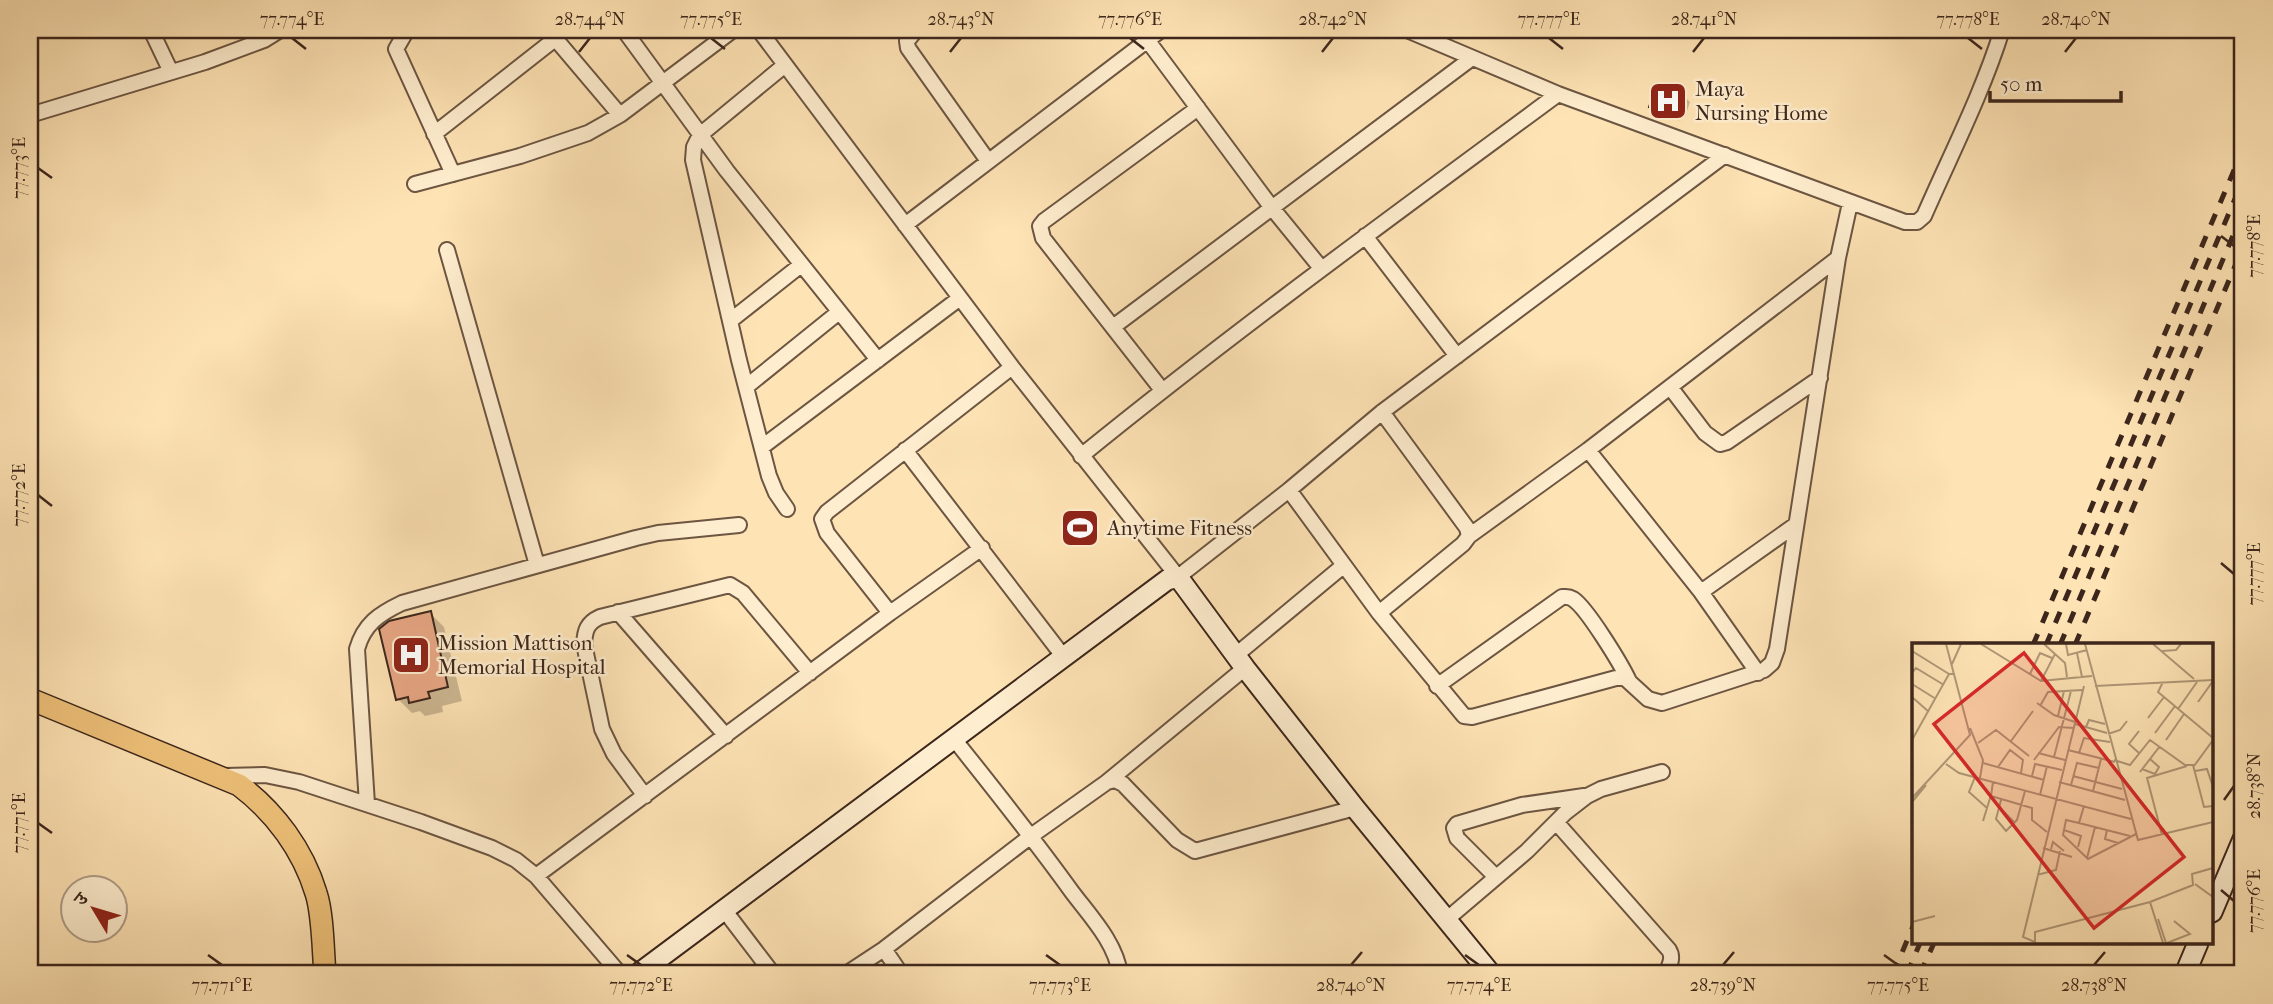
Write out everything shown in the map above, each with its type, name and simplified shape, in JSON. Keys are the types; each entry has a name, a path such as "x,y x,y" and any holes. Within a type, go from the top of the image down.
{"main road":[{"path":"30,699 239,785 259,800 276,817 299,855 317,895 325,974"}],"street":[{"path":"151,30 171,72"},
{"path":"30,115 171,72 264,40 279,30"},
{"path":"407,30 396,49 453,174"},
{"path":"624,30 699,135 878,360"},
{"path":"415,184 570,140 599,128 733,30"},
{"path":"916,30 907,41 908,48 988,162"},
{"path":"905,225 1161,30"},
{"path":"1407,30 1558,94 1850,204 1905,222 1917,222 1924,216 1984,84 2003,30"},
{"path":"764,32 785,65 1012,367 1178,577 1240,662 1355,808 1491,974"},
{"path":"434,134 552,34 620,115"},
{"path":"1148,41 1272,208 1321,268"},
{"path":"1113,327 1472,58"},
{"path":"785,65 699,135 694,146 693,160 769,476 787,509"},
{"path":"1081,456 1321,268 1558,94"},
{"path":"1162,390 1043,237 1040,226 1198,108"},
{"path":"638,974 1063,656 1167,580 1178,577 1289,490 1382,412 1725,155"},
{"path":"1437,686 1562,597 1577,603 1611,649 1629,681 1648,699 1662,703 1758,673 1772,663 1777,649 1794,526 1821,378 1838,258 1850,204"},
{"path":"1365,236 1457,356"},
{"path":"447,250 537,565"},
{"path":"1379,612 1469,537 1588,450 1838,258"},
{"path":"730,321 801,265"},
{"path":"762,447 960,298"},
{"path":"746,387 839,312"},
{"path":"890,613 827,533 822,519 827,512 1012,367"},
{"path":"1670,387 1705,433 1720,444 1727,442 1821,378"},
{"path":"1382,412 1467,528 1469,537"},
{"path":"905,450 1063,656"},
{"path":"1588,450 1701,592 1758,673"},
{"path":"1289,490 1343,566 1437,686 1464,716 1472,717 1616,678 1629,681"},
{"path":"368,804 357,649 361,635 380,614 402,603 596,548 658,533 739,525"},
{"path":"1701,592 1794,526"},
{"path":"537,876 890,613 982,548"},
{"path":"846,974 884,949 1031,836 1107,782 1343,566"},
{"path":"645,796 614,754 602,729 584,644 584,632 592,621 618,612 730,585 743,593 810,673"},
{"path":"618,612 726,736"},
{"path":"954,739 1031,836 1101,932 1115,955 1120,974"},
{"path":"1446,920 1587,796 1601,789 1662,772"},
{"path":"219,777 265,775 299,782 492,848 516,860 537,876 620,974"},
{"path":"1107,782 1115,780 1122,785 1177,840 1195,851 1355,808"},
{"path":"1496,877 1457,838 1454,828 1457,824 1522,805 1587,796"},
{"path":"1556,822 1669,950 1672,955 1666,974"},
{"path":"2214,907 2243,839"},
{"path":"725,911 773,974"},
{"path":"2185,974 2199,944"},
{"path":"884,949 901,974"}],"building":[{"path":"1657,84 1684,93 1676,116 1649,107"},
{"path":"431,611 448,687 428,692 430,698 409,703 408,697 396,700 379,629 389,621"}],"railway":[{"path":"2034,643 2243,149"},
{"path":"2047,643 2243,180"},
{"path":"2061,643 2243,212"},
{"path":"2076,643 2243,247"},
{"path":"1893,974 1912,929"},
{"path":"1907,974 1920,944"},
{"path":"1920,974 1934,944"}],"place":[{"name":"Maya Nursing Home","path":"1668,101"},
{"name":"Anytime Fitness","path":"1080,528"},
{"name":"Mission Mattison Memorial Hospital","path":"411,655"}]}
